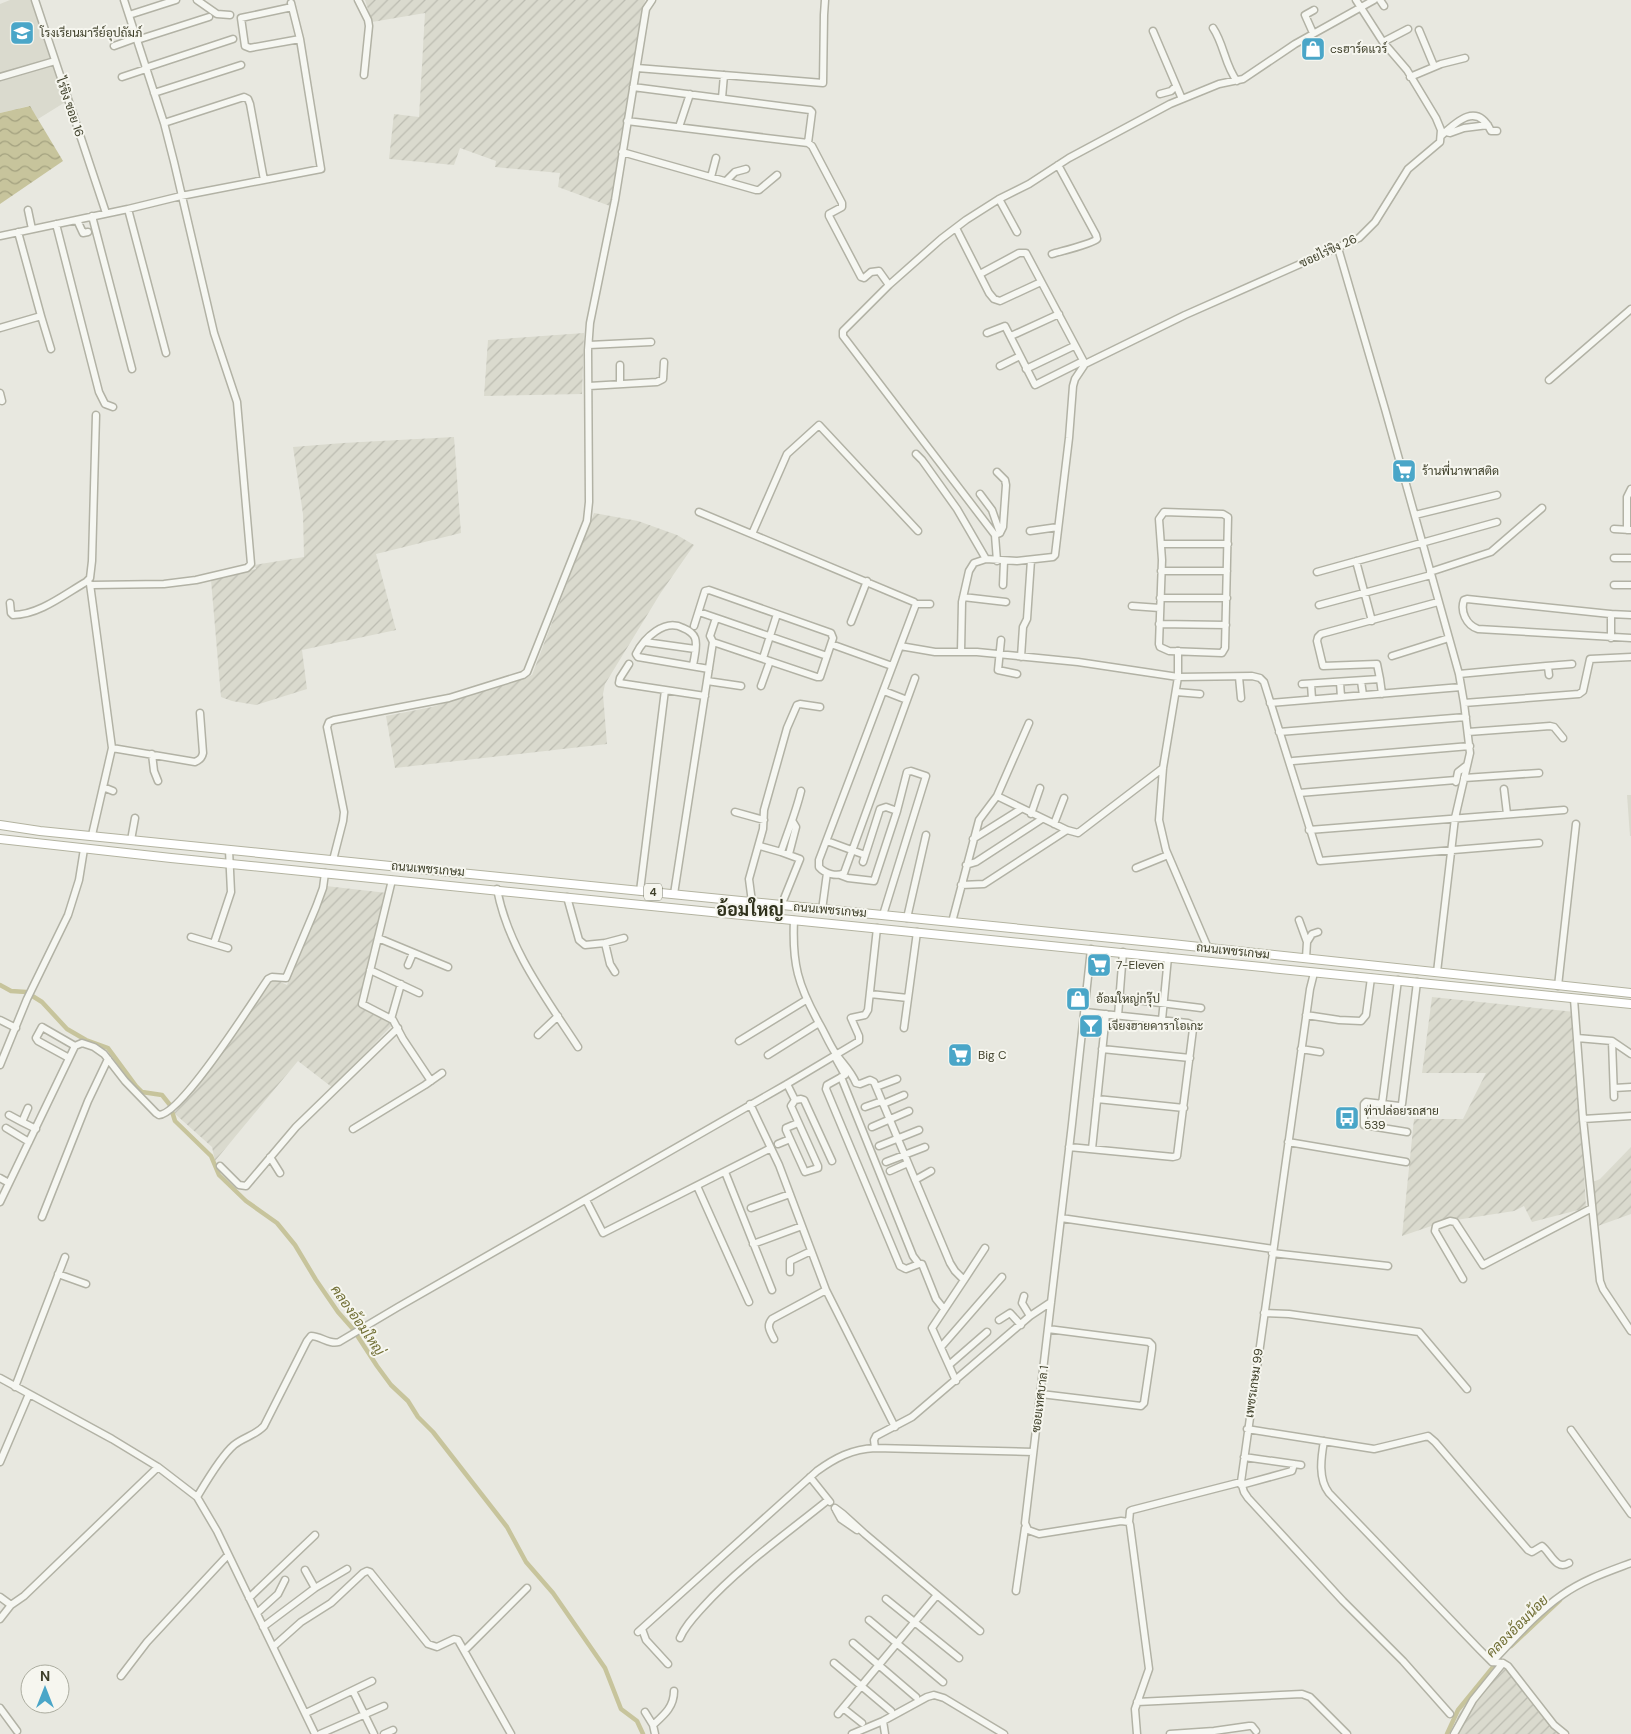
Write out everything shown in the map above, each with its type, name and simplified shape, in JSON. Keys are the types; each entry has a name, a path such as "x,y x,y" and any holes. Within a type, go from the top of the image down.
{"main road":[{"name":"ถนนเพชรเกษม","path":"0,825 229,850 1306,958 1631,993"},
{"name":"ถนนเพชรเกษม","path":"0,839 229,864 1631,1004"},
{"path":"141,841 162,848 223,855 222,860 217,862"},
{"path":"252,852 242,854 242,859 297,866 316,872"},
{"path":"1314,973 1321,960"},
{"path":"1329,974 1325,968 1326,964 1331,961"}],"street":[{"name":"ไร่ขิง ซอย 16","path":"36,0 106,213"},
{"path":"10,603 13,616 42,608 90,583 164,584 196,580 247,568 251,564 237,402 214,333 164,124 124,0"},
{"path":"128,15 176,0"},
{"path":"197,0 217,14 230,15"},
{"path":"358,0 369,26 364,75"},
{"path":"334,860 344,812 327,728 329,722 449,698 516,678 526,672 587,521 589,502 589,345 592,313 615,200 646,9 652,0"},
{"path":"636,68 823,83 825,0"},
{"path":"998,534 843,336 843,331 887,282 956,228 999,199 1181,98 1234,78 1251,75 1311,30 1358,4 1374,0"},
{"path":"1358,4 1383,42 1407,70 1444,134 1464,128 1488,126 1491,131 1497,131"},
{"path":"0,236 181,196 319,170 321,167 309,105 300,39 292,5 242,18 245,46 250,48 300,39"},
{"path":"1311,30 1305,15 1314,10"},
{"path":"114,46 209,17"},
{"path":"1213,28 1218,34 1234,78"},
{"path":"1383,42 1408,29"},
{"path":"1418,30 1434,66"},
{"path":"1153,31 1181,98"},
{"path":"122,77 233,39"},
{"path":"1410,77 1434,66 1465,58"},
{"path":"0,77 55,61"},
{"path":"154,93 241,65"},
{"path":"722,98 724,75"},
{"path":"633,87 811,111 808,143"},
{"path":"1160,94 1176,88"},
{"path":"679,127 690,94"},
{"path":"164,124 244,97 247,98 252,111 264,180"},
{"name":"ซอยไร่ขิง 26","path":"1026,369 1035,385 1185,315 1359,238 1367,232 1408,169 1438,145 1444,134 1460,120 1481,116 1488,126"},
{"path":"627,121 808,143 812,146 842,203 842,207 829,216 861,277 864,278 871,272 877,271 887,282"},
{"path":"622,152 759,190 777,175"},
{"path":"711,177 716,158"},
{"path":"1052,254 1067,248 1091,243 1097,239 1058,165"},
{"path":"726,182 735,172 746,169"},
{"path":"999,199 1016,232"},
{"path":"128,209 166,353"},
{"path":"28,210 32,229"},
{"path":"92,216 132,369"},
{"path":"77,220 83,233 88,232"},
{"path":"56,224 100,392 105,404 113,407"},
{"path":"956,228 989,293 994,299 1000,301 1041,282"},
{"path":"18,232 51,349"},
{"path":"1338,248 1459,674 1470,746 1460,790 1450,851 1437,972"},
{"path":"961,652 963,597 971,566 974,562 986,559 1000,561 1031,560 1053,557 1055,555 1073,386 1084,363 1026,253 1022,253 980,274"},
{"path":"1550,380 1631,309"},
{"path":"1011,336 1059,314"},
{"path":"0,328 41,316"},
{"path":"987,333 1005,326 1026,369 1074,346"},
{"path":"589,345 651,342"},
{"path":"1000,366 1020,356"},
{"path":"589,386 651,383 663,379 664,362"},
{"path":"620,365 620,384"},
{"path":"0,393 2,401"},
{"path":"92,835 112,748 90,583 96,415"},
{"path":"752,534 787,454 819,425 918,531"},
{"path":"916,454 956,509 986,559"},
{"path":"997,472 1005,480 1006,484 1004,523 998,534"},
{"path":"1614,530 1629,530 1627,498 1631,489"},
{"path":"980,494 992,510 998,534 1003,585"},
{"path":"1415,515 1497,495"},
{"path":"1319,605 1431,573 1491,552 1542,508"},
{"path":"699,512 867,581 916,604 930,604"},
{"path":"1164,512 1226,515 1229,522 1227,598 1225,648 1222,653 1169,651 1160,647 1161,544 1159,519 1164,512"},
{"path":"1317,572 1497,522"},
{"path":"1030,531 1058,527"},
{"path":"1161,544 1228,544"},
{"path":"1614,558 1631,558"},
{"path":"1021,657 1023,627 1027,619 1031,560"},
{"path":"1356,561 1372,621"},
{"path":"1161,571 1227,572"},
{"path":"851,622 867,581"},
{"path":"1614,585 1631,585"},
{"path":"694,626 706,591 709,590 831,633 834,636 819,677 713,642"},
{"path":"963,597 1006,602"},
{"path":"1160,598 1227,598"},
{"path":"1631,615 1467,599 1464,600 1462,607 1463,613 1470,624 1478,629 1631,638"},
{"path":"1382,694 1377,664 1323,666 1317,641 1318,637 1321,634 1438,602"},
{"path":"883,915 926,776 911,770 907,772 897,811 874,881 827,873 819,865 916,604"},
{"path":"1132,606 1160,608"},
{"path":"698,612 827,656"},
{"path":"763,658 776,614"},
{"path":"1611,614 1611,638"},
{"path":"674,894 713,642 710,636 716,618"},
{"path":"1159,624 1226,625"},
{"path":"693,666 696,642 693,635 680,626 662,627 645,642 636,654 638,657 709,669"},
{"path":"1392,656 1449,638"},
{"path":"1001,640 998,670 1017,674"},
{"path":"645,642 695,650"},
{"path":"831,644 892,666"},
{"path":"900,646 935,652 1000,654 1078,662 1178,677 1252,676 1260,678 1264,682 1318,860 1322,862 1539,843"},
{"path":"1178,651 1178,677 1162,768 1158,820 1168,855 1208,948"},
{"path":"1464,703 1580,694 1590,659 1631,657"},
{"path":"761,686 770,661"},
{"path":"629,664 619,682 705,696"},
{"path":"1459,674 1572,664"},
{"path":"1546,666 1548,667 1549,675"},
{"path":"1239,677 1241,698"},
{"path":"840,875 844,872 915,678"},
{"path":"1302,684 1380,679"},
{"path":"707,681 740,686"},
{"path":"1361,681 1363,695"},
{"path":"1340,682 1341,697"},
{"path":"1311,684 1312,700"},
{"path":"1270,703 1461,687"},
{"path":"640,891 665,690"},
{"path":"884,691 907,700"},
{"path":"1176,692 1200,694"},
{"path":"752,902 749,879 760,846 764,810 794,708 800,704 820,707"},
{"path":"112,748 195,762 199,761 203,753 200,713"},
{"path":"1279,732 1466,717"},
{"path":"952,922 979,820 997,796 1029,723"},
{"path":"1468,732 1550,726 1554,727 1563,738"},
{"path":"1293,761 1470,746"},
{"path":"152,754 154,771 158,781"},
{"path":"1460,790 1456,780 1458,772 1467,765"},
{"path":"997,796 1067,830 1080,831 1162,768"},
{"path":"1464,778 1539,773"},
{"path":"1299,793 1456,780"},
{"path":"103,787 113,791"},
{"path":"1031,814 1040,788"},
{"path":"1504,789 1507,814"},
{"path":"781,852 790,824 793,822 802,791"},
{"path":"1054,824 1064,798"},
{"path":"828,841 851,850 864,858 880,809 886,807 897,811"},
{"path":"973,839 1021,809"},
{"path":"1309,830 1564,810"},
{"path":"735,812 764,820"},
{"path":"131,840 135,818"},
{"path":"966,865 976,862 1042,819"},
{"path":"788,854 796,828 793,822"},
{"path":"1558,986 1576,824"},
{"path":"961,885 984,884 1067,830"},
{"path":"907,918 926,835"},
{"path":"760,846 800,859 781,906"},
{"path":"0,1065 3,1050 16,1028 27,999 68,914 79,880 84,849"},
{"path":"214,943 231,892 229,850"},
{"path":"1136,868 1168,855"},
{"path":"0,1201 75,1046 82,1043 100,1051 125,1081 156,1113 165,1114 175,1106 233,1032 268,979 272,977 282,979 288,976 318,900 325,873"},
{"path":"822,910 827,873"},
{"path":"392,880 362,1004 391,1019 431,1081"},
{"path":"497,890 511,934 532,975 578,1047"},
{"path":"567,897 581,943 585,945 605,943 624,938"},
{"path":"794,920 796,971 806,1000 845,1075 827,1085 826,1089 900,1266 903,1268 919,1264"},
{"path":"1300,920 1307,942 1306,958"},
{"path":"197,1497 230,1449 264,1426 309,1338 314,1336 336,1343 859,1041 859,1036 851,1018 866,1013 870,994 877,928"},
{"path":"904,1028 917,932"},
{"path":"1307,942 1312,934 1318,932"},
{"path":"191,937 228,948"},
{"path":"378,938 448,967"},
{"path":"605,943 614,970"},
{"name":"ซอยเทศบาล 1","path":"1016,1591 1041,1394 1091,949"},
{"path":"1118,1016 1123,952"},
{"path":"408,966 413,953"},
{"path":"1162,1020 1168,957"},
{"path":"370,970 419,993"},
{"name":"เพชรเกษม 99","path":"1241,1483 1306,1014 1314,973"},
{"path":"1306,1014 1339,1020 1361,1020 1366,1015 1371,978"},
{"path":"1382,1104 1398,980"},
{"path":"1407,1132 1364,1125 1365,1103 1402,1104 1417,982"},
{"path":"391,1019 401,984"},
{"path":"870,994 908,998"},
{"path":"1120,998 1201,1008"},
{"path":"1574,999 1583,1119 1600,1282 1631,1331"},
{"path":"739,1041 806,1000"},
{"path":"1069,1147 1177,1156 1190,1058 1193,1029 1192,1025 1188,1023 1085,1012"},
{"path":"1092,1149 1106,1014"},
{"path":"538,1035 558,1016"},
{"path":"0,1020 16,1028"},
{"path":"768,1055 819,1023"},
{"path":"69,1058 38,1041 36,1038 42,1027 75,1046"},
{"path":"220,1166 239,1185 246,1186 306,1116 398,1028"},
{"path":"1577,1038 1612,1041 1631,1054"},
{"path":"1612,1041 1614,1097"},
{"path":"1102,1049 1190,1058"},
{"path":"1301,1049 1320,1052"},
{"path":"834,1054 856,1082 860,1084 872,1080 950,1263 964,1280"},
{"path":"42,1217 88,1101 108,1059"},
{"path":"353,1129 442,1073"},
{"path":"841,1077 913,1256 923,1266 936,1299 944,1309"},
{"path":"876,1087 897,1079"},
{"path":"787,1084 795,1100"},
{"path":"1614,1088 1631,1087"},
{"path":"865,1107 904,1096"},
{"path":"1097,1099 1184,1108"},
{"path":"798,1123 786,1128 804,1171 818,1168 798,1123 790,1106 795,1100 804,1100 832,1161"},
{"path":"750,1104 775,1146 790,1194 826,1290 895,1427"},
{"path":"22,1122 28,1108"},
{"path":"872,1127 910,1112"},
{"path":"9,1114 36,1129"},
{"path":"1583,1119 1631,1116"},
{"path":"6,1128 30,1142"},
{"path":"879,1146 919,1130"},
{"path":"586,1200 603,1233 790,1139"},
{"path":"1288,1142 1406,1162"},
{"path":"886,1162 925,1147"},
{"path":"270,1157 280,1173"},
{"path":"890,1171 908,1164"},
{"path":"915,1180 931,1171"},
{"path":"725,1172 772,1290"},
{"path":"0,1178 8,1183"},
{"path":"697,1186 749,1302"},
{"path":"751,1208 790,1194"},
{"path":"1463,1279 1435,1231 1436,1226 1450,1221 1455,1222 1481,1263 1485,1264 1592,1208"},
{"path":"1061,1218 1273,1251 1388,1266"},
{"path":"753,1244 802,1226"},
{"path":"956,1381 932,1328 985,1248"},
{"path":"790,1272 790,1261 811,1251"},
{"path":"15,1386 65,1257"},
{"path":"58,1274 86,1284"},
{"path":"941,1347 1002,1277"},
{"path":"774,1339 768,1329 769,1322 772,1319 826,1290"},
{"path":"1024,1296 1022,1303 1030,1316"},
{"path":"875,1448 874,1440 876,1436 912,1417 1030,1316 1051,1302"},
{"path":"999,1320 1010,1313 1020,1325"},
{"path":"1264,1314 1289,1314 1419,1332 1467,1389"},
{"path":"1041,1394 1141,1406 1144,1403 1152,1348 1149,1342 1048,1329"},
{"path":"949,1365 987,1332"},
{"path":"0,1378 112,1439 158,1467 197,1497 208,1515 257,1613 315,1734"},
{"path":"0,1462 29,1394"},
{"path":"1247,1429 1380,1449 1428,1436 1528,1550 1532,1552 1542,1546 1558,1565 1563,1566 1569,1563"},
{"path":"1571,1430 1631,1514"},
{"path":"1324,1441 1321,1457 1323,1484 1329,1493 1479,1649 1510,1669 1554,1726 1565,1734"},
{"path":"668,1664 646,1640 640,1630 810,1477 828,1464 853,1451 875,1448 1033,1452"},
{"path":"1137,1734 1135,1714 1137,1702 1149,1669 1129,1522 1130,1512 1292,1471 1297,1464 1244,1457"},
{"path":"0,1619 11,1605 24,1596 158,1467"},
{"path":"810,1477 834,1508 980,1631"},
{"path":"1241,1483 1244,1492 1254,1504 1343,1601 1404,1661 1450,1714"},
{"path":"680,1638 686,1626 737,1574 828,1500"},
{"path":"1025,1528 1030,1532 1039,1534 1121,1521 1129,1522"},
{"path":"249,1598 315,1535"},
{"path":"121,1676 147,1642 228,1555"},
{"path":"1454,1734 1473,1700 1498,1662 1550,1604 1563,1594 1588,1580 1631,1563"},
{"path":"263,1627 315,1588 347,1569"},
{"path":"305,1570 315,1588"},
{"path":"273,1647 301,1622 331,1603 367,1571 370,1572 428,1644 437,1647 456,1639 465,1650 512,1734"},
{"path":"257,1613 278,1594 285,1580"},
{"path":"465,1650 526,1588"},
{"path":"0,1596 11,1605"},
{"path":"838,1714 937,1596"},
{"path":"886,1599 959,1658"},
{"path":"868,1620 943,1682"},
{"path":"853,1643 916,1697"},
{"path":"834,1663 891,1711"},
{"path":"306,1713 372,1681"},
{"path":"353,1690 374,1734"},
{"path":"653,1725 670,1708 673,1702 674,1691"},
{"path":"1137,1702 1302,1694 1310,1697 1347,1734"},
{"path":"852,1734 883,1721 927,1697 938,1696 952,1702 1004,1734"},
{"path":"320,1734 384,1706"},
{"path":"0,1708 17,1731"},
{"path":"843,1708 862,1723"},
{"path":"645,1712 653,1725 655,1734"},
{"path":"883,1721 885,1734"},
{"path":"1170,1734 1249,1726 1252,1726 1256,1731"},
{"path":"384,1734 393,1730"}],"shaded area":[{"name":"โรงเรียนมารีย์อุปถัมภ์","path":"10,0 33,0 67,101 38,119 29,106 0,113 0,4"},
{"path":"365,0 645,0 610,206 558,187 560,173 495,167 496,161 460,148 454,165 389,159 394,114 419,117 425,13 372,22"},
{"path":"584,333 582,394 484,396 488,340"},
{"path":"454,437 461,533 376,554 396,630 302,650 307,689 256,705 221,697 211,580 256,569 254,565 304,557 303,514 293,447"},
{"path":"594,513 638,521 677,535 694,545 660,594 605,684 603,694 607,744 395,768 386,716 432,707 532,675"},
{"path":"1627,795 1631,795 1631,836 1630,836"},
{"path":"326,886 387,893 358,1004 395,1022 333,1088 298,1061 215,1161 212,1147 174,1113 190,1095 272,978 287,985"},
{"path":"1432,997 1575,1012 1586,1208 1532,1222 1524,1206 1514,1211 1443,1222 1402,1236 1414,1119 1463,1119 1486,1073 1422,1073"},
{"path":"1631,1147 1631,1214 1595,1227 1591,1183 1600,1179"},
{"path":"1502,1664 1558,1734 1450,1734 1460,1712 1494,1668"}],"water":[{"path":"30,106 63,161 0,204 0,113"}],"waterway":[{"name":"คลองอ้อมใหญ่","path":"0,985 11,991 26,992 42,1002 67,1029 86,1040 108,1048 142,1092 162,1095 170,1105 175,1121 211,1156 219,1175 246,1201 277,1223 295,1245 316,1280 338,1312 353,1329 391,1385 408,1401 418,1417 433,1432 507,1527 526,1562 553,1593 605,1668 621,1709 637,1721 643,1734"},
{"name":"คลองอ้อมน้อย","path":"1511,1646 1560,1600"},
{"name":"คลองอ้อมน้อย","path":"1447,1734 1458,1710 1498,1661"}],"place":[{"name":"โรงเรียนมารีย์อุปถัมภ์","path":"22,33"},
{"name":"csฮาร์ดแวร์","path":"1313,49"},
{"name":"ร้านพี่นาพาสติด","path":"1404,471"},
{"name":"7-Eleven","path":"1099,965"},
{"name":"อ้อมใหญ่กรุ๊ป","path":"1078,999"},
{"name":"เจียงฮายคาราโอเกะ","path":"1091,1026"},
{"name":"Big C","path":"960,1055"},
{"name":"ท่าปล่อยรถสาย 539","path":"1347,1118"}],"district":[{"name":"อ้อมใหญ่","path":"750,910"}]}
